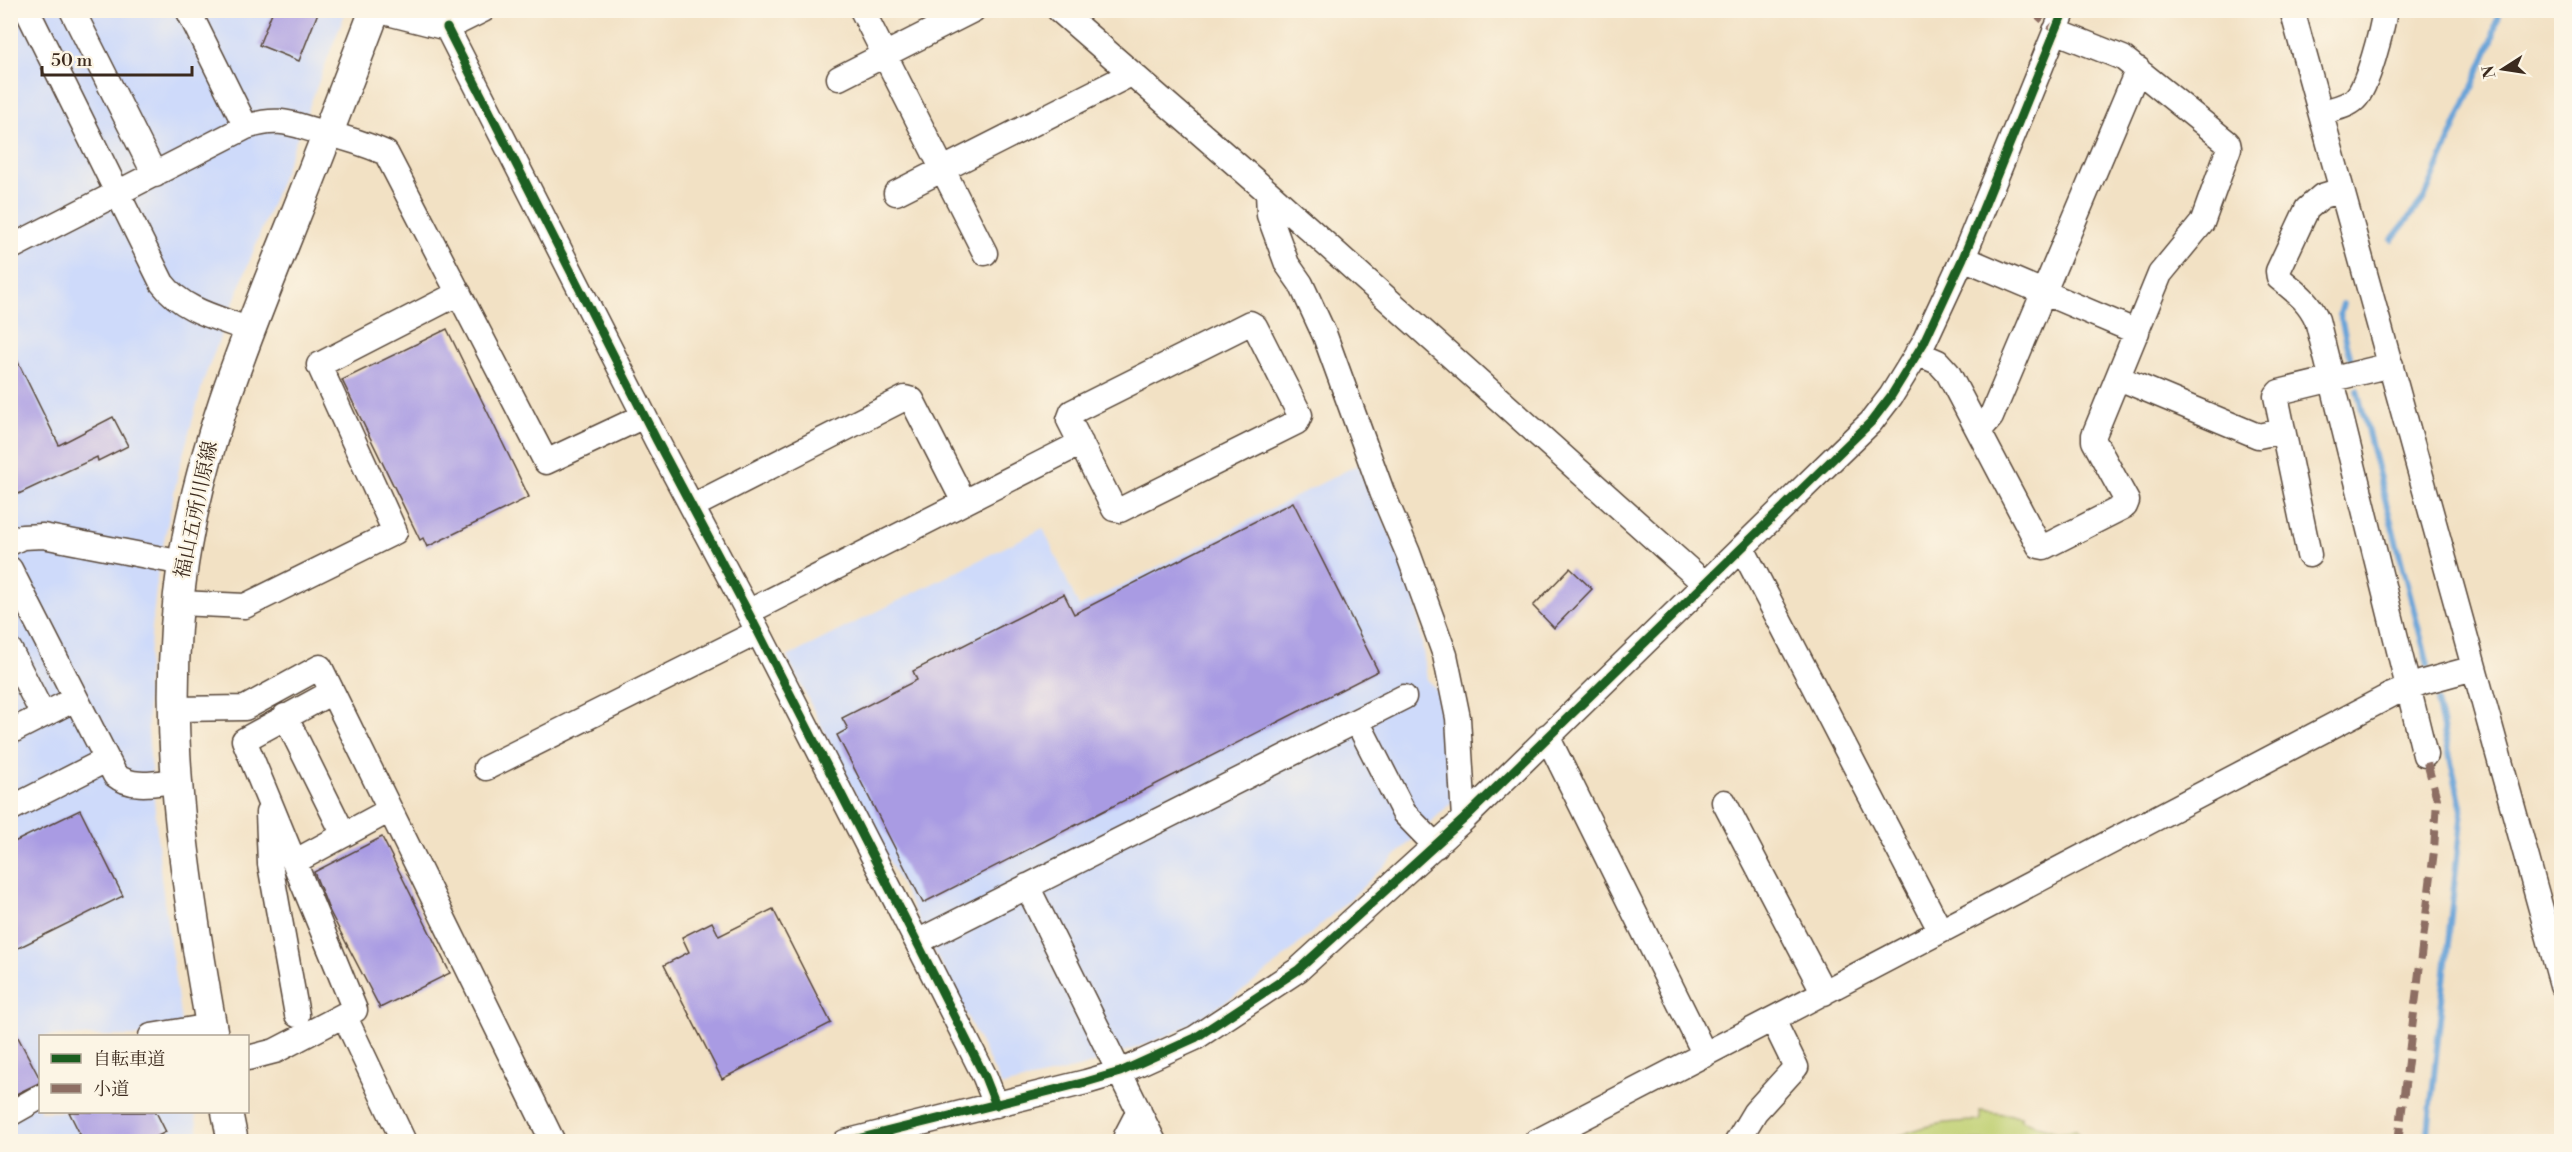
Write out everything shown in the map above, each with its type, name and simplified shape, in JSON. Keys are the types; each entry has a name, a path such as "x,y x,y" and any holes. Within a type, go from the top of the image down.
{"main road":[{"name":"福山五所川原線","path":"212,1031 180,822 176,781 174,710 178,603 183,563 208,448 250,330 376,10"},
{"path":"227,1113 233,1142"}],"street":[{"path":"27,10 168,291 189,307 250,330"},
{"path":"72,10 155,174"},
{"path":"188,10 246,128"},
{"path":"376,10 447,28 483,10"},
{"path":"862,10 985,253"},
{"path":"838,78 973,10"},
{"path":"1059,10 1268,192 1706,584"},
{"path":"2292,10 2562,985"},
{"path":"2321,112 2355,100 2362,89 2377,45 2385,10"},
{"path":"845,1142 1120,1072 1195,1038 1298,970 1436,846 1871,422 1891,396 1917,353 1963,258 2059,20 2123,58 2228,143 2229,148 2202,223 2160,274 2094,435 2094,441 2127,501 2125,506 2044,547 2039,546 1948,374 1938,362 1917,353"},
{"path":"447,28 644,416 693,506 986,1077 996,1105"},
{"path":"1979,431 1991,417 2138,69"},
{"path":"896,193 1131,74"},
{"path":"10,248 246,128 277,121 349,137 386,153 546,462 644,416"},
{"path":"2342,190 2322,196 2307,209 2278,271 2279,278 2312,307 2425,755"},
{"path":"1268,192 1269,215 1287,264 1301,284 1325,336 1445,655 1458,718 1464,819"},
{"path":"1963,258 2137,332"},
{"path":"178,603 245,606 395,532 319,365 459,293"},
{"path":"1250,323 1255,326 1300,415 1297,422 1120,510 1114,508 1081,443 1069,420 1072,412 1250,323"},
{"path":"2309,555 2276,396 2279,392 2391,365"},
{"path":"2119,378 2258,436 2283,431"},
{"path":"693,506 905,398 912,400 964,502"},
{"path":"486,768 753,622 964,502 1081,443"},
{"path":"10,543 22,537 43,536 183,563"},
{"path":"1742,548 1940,930"},
{"path":"10,569 115,776 123,782 140,784 176,781"},
{"path":"10,650 43,715"},
{"path":"174,710 245,708 320,667 553,1142"},
{"path":"1536,1142 2408,687 2474,668"},
{"path":"249,1058 275,1051 355,1010 244,740 332,692"},
{"path":"917,942 1404,697"},
{"path":"10,732 75,699"},
{"path":"285,716 344,835"},
{"path":"1357,721 1404,813 1436,846"},
{"path":"1547,736 1705,1055"},
{"path":"10,808 106,759"},
{"path":"268,799 270,864 297,1015"},
{"path":"1724,802 1824,993"},
{"path":"294,862 390,810"},
{"path":"1027,886 1154,1142"},
{"path":"344,1015 404,1142"},
{"path":"1737,1142 1755,1112 1796,1067 1773,1020"},
{"path":"164,1035 212,1031"},
{"path":"10,1114 39,1098"},
{"path":"1125,1142 1139,1111"}],"shaded area":[{"path":"10,11 346,11 204,379 179,469 158,569 147,675 148,731 161,878 183,1035 39,1035 39,1113 195,1113 200,1141 11,1141"},
{"path":"1359,464 1414,588 1427,679 1448,705 1455,799 1350,899 1274,966 1248,987 1213,1010 1174,1033 1135,1048 1082,1067 1002,1086 787,657 1043,528 1079,607"}],"green space":[{"path":"1980,1111 2021,1116 2021,1120 2056,1132 2076,1130 2084,1141 1890,1141 1912,1131 1934,1125 1981,1121"}],"building":[{"path":"273,10 319,10 299,61 259,45"},
{"path":"447,329 529,497 427,547 423,538 420,540 342,380"},
{"path":"10,346 59,445 113,417 128,446 98,461 97,457 10,498"},
{"path":"1293,502 1378,671 923,903 837,735 848,729 842,718 917,680 913,671 1064,594 1074,614"},
{"path":"1570,568 1592,589 1554,628 1533,606"},
{"path":"80,810 123,896 10,952 10,844"},
{"path":"382,837 450,973 380,1008 329,910 314,872"},
{"path":"773,909 831,1023 722,1079 664,965 689,952 682,937 712,922 719,936"},
{"path":"10,1022 39,1077 39,1083 10,1097"},
{"path":"70,1113 156,1113 166,1132 146,1142 84,1142"}],"waterway":[{"path":"2392,239 2424,199 2492,41 2499,10"},
{"path":"2343,304 2340,314 2351,361"},
{"path":"2357,390 2428,665"},
{"path":"2427,1142 2462,810 2437,701"}],"marked path":[{"path":"2032,10 2055,31"},
{"path":"2398,1142 2434,851 2437,799 2425,755"}],"cycle path":[{"path":"845,1142 1120,1072 1195,1038 1298,970 1464,819 1871,422 1891,396 1923,344 1963,258 2064,10"},
{"path":"447,28 657,441 748,612 917,942 985,1077 996,1105"}]}
